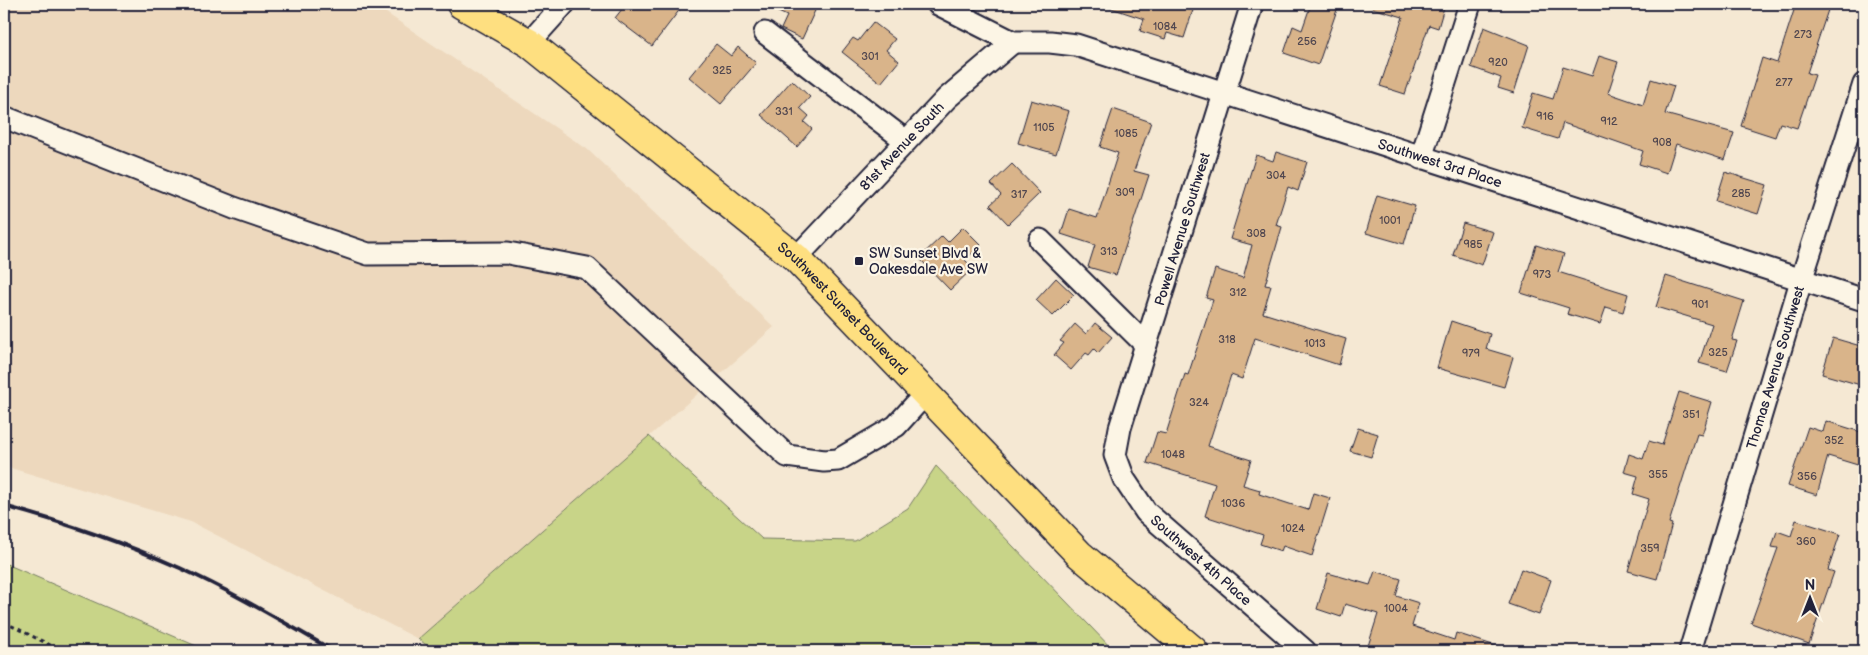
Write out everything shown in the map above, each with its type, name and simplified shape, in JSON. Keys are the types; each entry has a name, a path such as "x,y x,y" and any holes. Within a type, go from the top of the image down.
{"main road":[{"name":"Southwest Sunset Boulevard","path":"461,4 529,43 796,258 1080,554 1194,651"}],"street":[{"path":"529,43 564,4"},
{"path":"938,4 1013,42"},
{"name":"Powell Avenue Southwest","path":"1115,455 1120,428 1252,4"},
{"path":"1421,158 1470,4"},
{"path":"765,32 906,141"},
{"name":"Southwest 3rd Place","path":"1013,42 1050,42 1076,45 1864,300"},
{"name":"81st Avenue South","path":"796,258 946,98 1013,42"},
{"name":"Thomas Avenue Southwest","path":"1690,651 1801,281 1864,84"},
{"path":"4,116 234,208 368,254 508,252 587,268 787,456 824,461 838,460 896,426 925,394"},
{"path":"1040,240 1146,345"},
{"name":"Southwest 4th Place","path":"1115,455 1124,479 1146,512 1292,642 1305,651"}],"path":[{"path":"4,622 62,651"}],"shaded area":[{"path":"4,4 373,4 587,149 774,327 418,639 191,522 4,466"}],"green space":[{"path":"649,436 762,539 855,541 908,508 936,466 1114,651 435,651 418,639"},
{"path":"4,563 208,651 4,651"}],"building":[{"path":"626,4 684,4 652,46 615,18"},
{"path":"761,4 818,4 802,39 781,29 787,16"},
{"path":"1109,4 1195,4 1184,38 1167,33 1165,39 1140,31 1144,19 1108,7"},
{"path":"1311,4 1339,4 1318,65 1284,53 1293,26 1302,30"},
{"path":"1373,4 1445,4 1438,28 1429,25 1405,94 1380,86 1403,17 1372,8"},
{"path":"1796,4 1830,4 1807,73 1815,75 1797,128 1780,123 1775,137 1741,126 1762,58 1777,63"},
{"path":"873,22 895,39 886,50 899,61 881,83 842,52 853,38 858,41"},
{"path":"1484,27 1529,45 1514,93 1498,88 1501,78 1471,67"},
{"path":"716,44 731,56 738,47 756,63 721,104 689,77"},
{"path":"1599,56 1618,62 1608,93 1643,105 1651,79 1674,86 1665,114 1734,133 1725,160 1676,144 1667,173 1639,164 1643,151 1563,123 1558,139 1522,128 1533,93 1553,99 1563,67 1592,76"},
{"path":"792,80 810,97 800,108 809,116 804,122 812,129 797,147 761,115"},
{"path":"1031,100 1069,111 1056,154 1018,143"},
{"path":"1113,109 1151,122 1134,171 1149,175 1116,275 1088,267 1095,245 1061,234 1069,209 1097,218 1118,153 1100,147"},
{"path":"1276,152 1307,162 1298,191 1288,187 1276,225 1282,227 1265,285 1271,286 1263,313 1346,339 1339,365 1255,338 1242,379 1231,375 1208,446 1251,460 1243,485 1260,490 1259,494 1308,510 1313,493 1330,498 1312,556 1283,546 1281,551 1260,544 1263,535 1205,516 1215,484 1147,463 1157,432 1166,434 1185,374 1188,375 1213,300 1206,298 1215,269 1243,278 1252,245 1230,239 1256,155 1273,161"},
{"path":"1012,164 1040,193 1008,224 990,205 1001,195 991,184"},
{"path":"1725,172 1767,185 1758,214 1716,201"},
{"path":"1377,195 1415,206 1404,244 1366,233"},
{"path":"1463,223 1493,232 1482,265 1453,255"},
{"path":"963,227 981,245 965,260 973,268 950,290 919,258 942,236 948,242"},
{"path":"1536,245 1564,254 1558,272 1628,294 1623,312 1606,307 1600,324 1567,314 1569,308 1521,293"},
{"path":"1666,276 1744,301 1732,340 1737,341 1727,371 1699,363 1712,324 1656,307"},
{"path":"1056,278 1074,295 1053,316 1036,300"},
{"path":"1451,321 1490,334 1486,349 1513,357 1504,387 1437,368"},
{"path":"1095,323 1112,337 1098,353 1094,349 1089,355 1086,353 1071,370 1054,355 1064,343 1060,341 1075,324 1086,334"},
{"path":"1833,338 1864,347 1864,386 1822,374"},
{"path":"1679,392 1712,402 1702,435 1697,434 1669,523 1672,524 1657,579 1628,571 1649,499 1633,494 1638,476 1624,472 1629,454 1643,459 1649,441 1662,445"},
{"path":"1826,421 1864,433 1864,455 1861,466 1828,456 1817,495 1788,486 1808,427 1823,432"},
{"path":"1358,428 1378,434 1371,457 1350,451"},
{"path":"1796,520 1840,534 1828,570 1834,572 1809,644 1751,623 1778,548 1772,547 1777,531 1791,536"},
{"path":"1521,569 1551,580 1539,615 1508,604"},
{"path":"1375,571 1401,579 1396,596 1419,603 1412,626 1454,640 1456,633 1502,648 1501,651 1383,651 1368,646 1378,614 1345,604 1341,617 1317,609 1328,573 1370,585"}],"railway":[{"path":"4,506 93,534 180,568 239,597 334,651"}],"place":[{"name":"SW Sunset Blvd & Oakesdale Ave SW","path":"859,261"}]}
